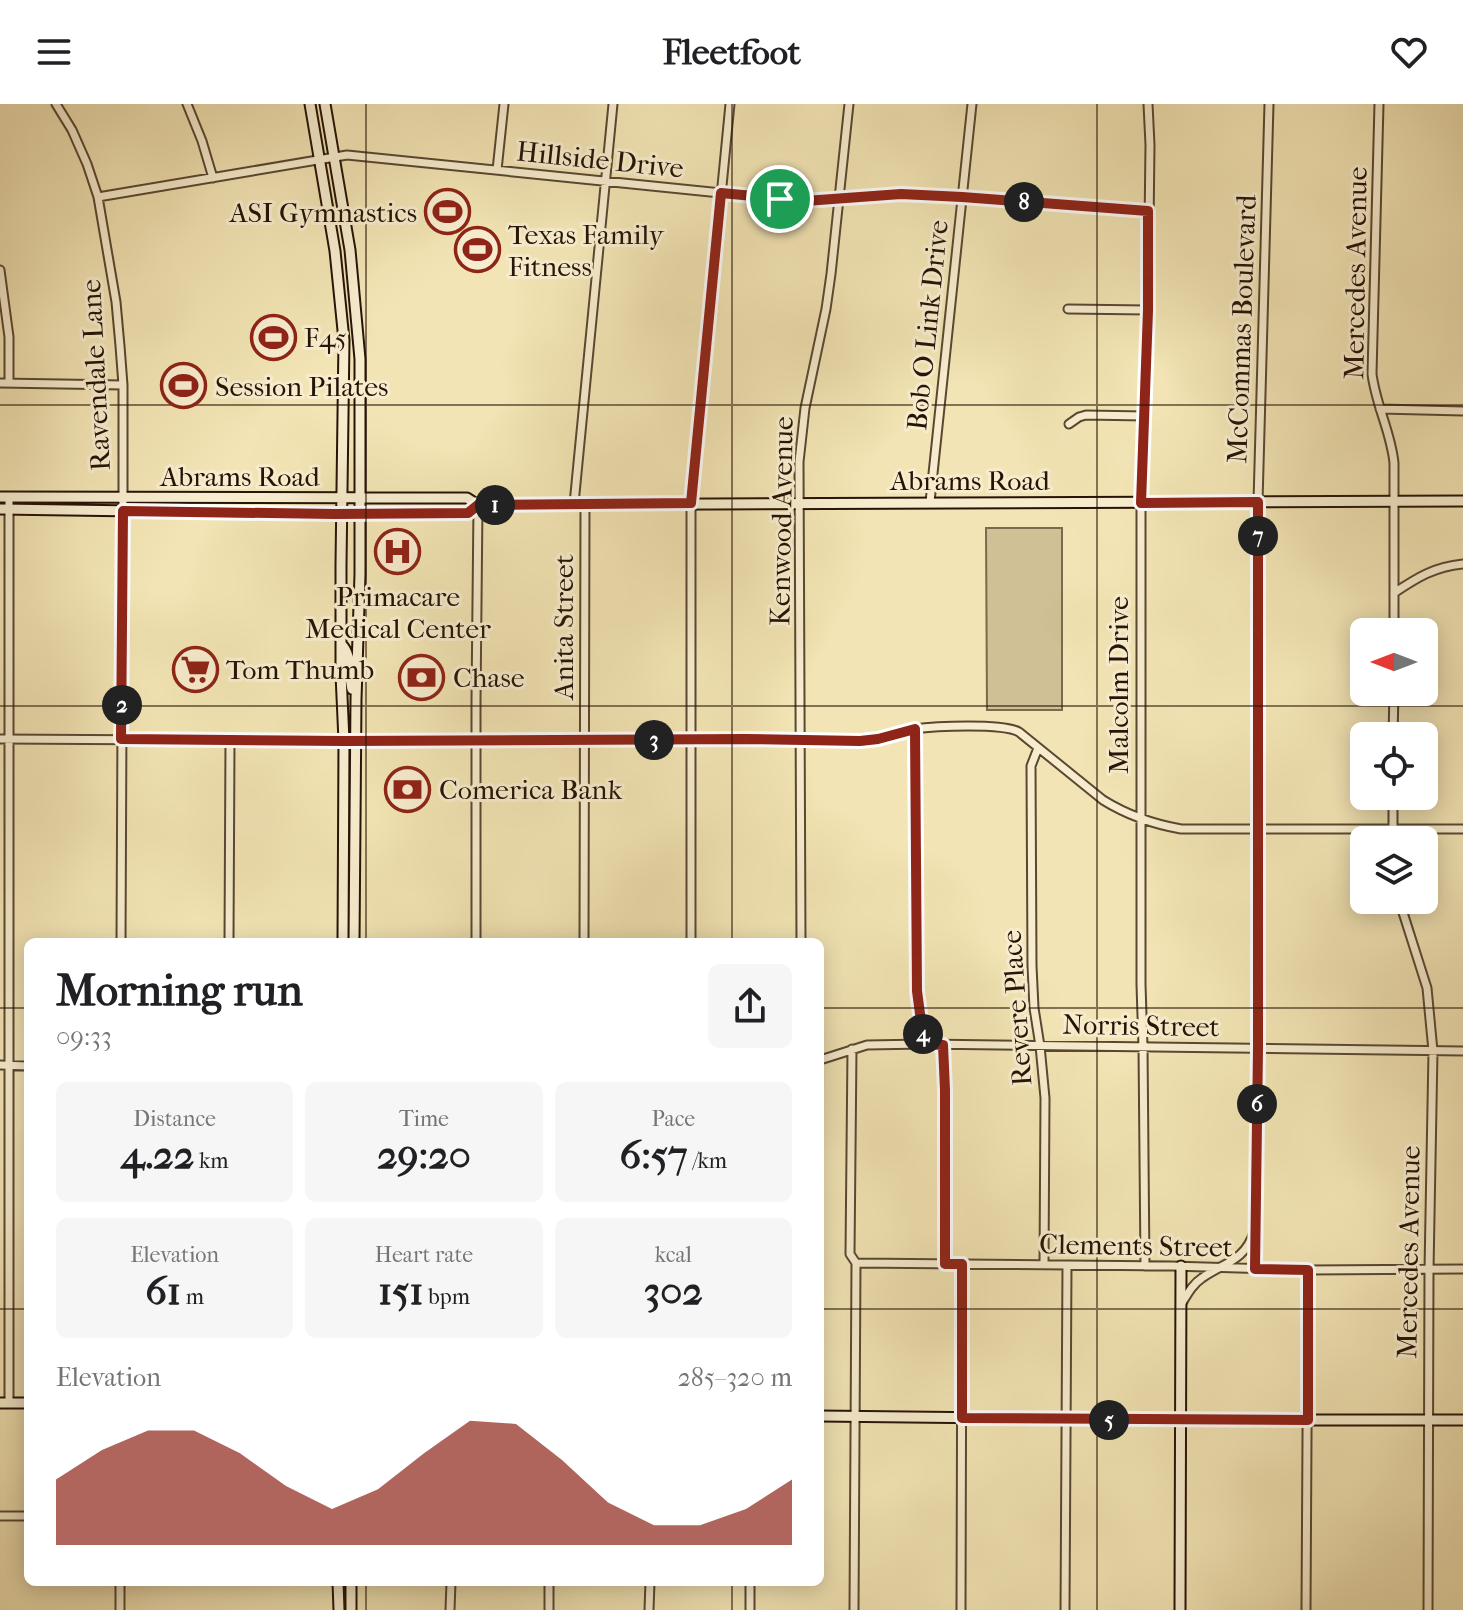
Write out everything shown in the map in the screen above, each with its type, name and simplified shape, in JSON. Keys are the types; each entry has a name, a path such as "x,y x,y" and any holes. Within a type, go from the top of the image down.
{"main road":[{"path":"310,104 335,251 344,340 341,644 343,938"},
{"path":"325,104 350,250 361,407 354,938"},
{"name":"Abrams Road","path":"4,497 467,498 478,505 1463,501"},
{"path":"206,498 206,512"},
{"name":"Abrams Road","path":"5,509 468,513 478,505"},
{"path":"341,644 348,654 349,677 356,699"},
{"path":"1180,1610 1181,1266"},
{"path":"824,1416 1463,1420"},
{"path":"338,1586 339,1610"},
{"path":"351,1586 351,1610"}],"street":[{"name":"Ravendale Lane","path":"56,104 72,130 98,197 116,302 123,385 121,938"},
{"path":"187,104 213,178"},
{"path":"497,170 504,104"},
{"path":"574,504 613,104"},
{"path":"691,938 691,503 730,104"},
{"name":"Kenwood Avenue","path":"801,938 799,462 805,408 826,309 849,104"},
{"name":"Bob O Link Drive","path":"930,502 972,104"},
{"name":"Malcolm Drive","path":"1145,1266 1140,818 1141,503 1148,310 1148,104"},
{"name":"McCommas Boulevard","path":"1255,1269 1258,502 1269,104"},
{"name":"Mercedes Avenue","path":"1379,104 1372,374 1375,395 1392,443 1394,618"},
{"name":"Hillside Drive","path":"98,197 347,155 805,201 901,194 1148,211"},
{"path":"0,270 9,337 9,383"},
{"path":"1068,309 1148,310"},
{"path":"0,383 123,385"},
{"path":"1380,409 1463,411"},
{"path":"1069,424 1086,415 1145,416"},
{"path":"4,497 4,739 10,1065 5,1403"},
{"name":"Anita Street","path":"584,938 585,504"},
{"path":"476,938 478,505"},
{"path":"1394,593 1432,570 1463,564"},
{"path":"4,739 878,739 930,727 1006,727 1019,732 1103,800 1159,825 1181,829 1350,830"},
{"path":"915,729 917,991 924,1044"},
{"path":"229,938 230,740"},
{"name":"Revere Place","path":"1038,748 1031,766 1032,966 1045,1098 1044,1265"},
{"path":"1438,829 1463,829"},
{"name":"Mercedes Avenue","path":"1403,914 1427,988 1433,1051 1428,1610"},
{"name":"Norris Street","path":"824,1059 867,1045 924,1044 1463,1051"},
{"path":"943,1045 945,1264"},
{"path":"852,1049 850,1254 856,1263 854,1610"},
{"path":"0,1065 24,1066"},
{"path":"1181,1305 1196,1282 1222,1268 1246,1249 1256,1226"},
{"name":"Clements Street","path":"856,1263 1308,1270 1463,1269"},
{"path":"961,1610 962,1264"},
{"path":"1065,1610 1067,1265"},
{"path":"1306,1610 1308,1270"},
{"path":"0,1516 24,1516"},
{"path":"120,1586 120,1610"},
{"path":"450,1610 451,1586"},
{"path":"549,1586 549,1610"},
{"path":"649,1610 650,1586"},
{"path":"750,1586 750,1610"}],"shaded area":[{"path":"986,528 1062,528 1062,710 987,710"}],"place":[{"name":"ASI Gymnastics","path":"448,212"},
{"name":"Texas Family Fitness","path":"477,250"},
{"name":"F45","path":"273,337"},
{"name":"Session Pilates","path":"184,386"},
{"name":"Primacare Medical Center","path":"398,552"},
{"name":"Tom Thumb","path":"195,669"},
{"name":"Chase","path":"422,677"},
{"name":"Comerica Bank","path":"408,789"}],"route":[{"path":"721,193 780,199 830,200 901,194 1148,211 1141,503 1258,502 1255,1269 1308,1270 1308,1420 962,1418 962,1264 945,1264 943,1045 924,1044 917,991 915,729 860,741 121,739 123,511 468,513 478,505 691,503 721,193"}]}
